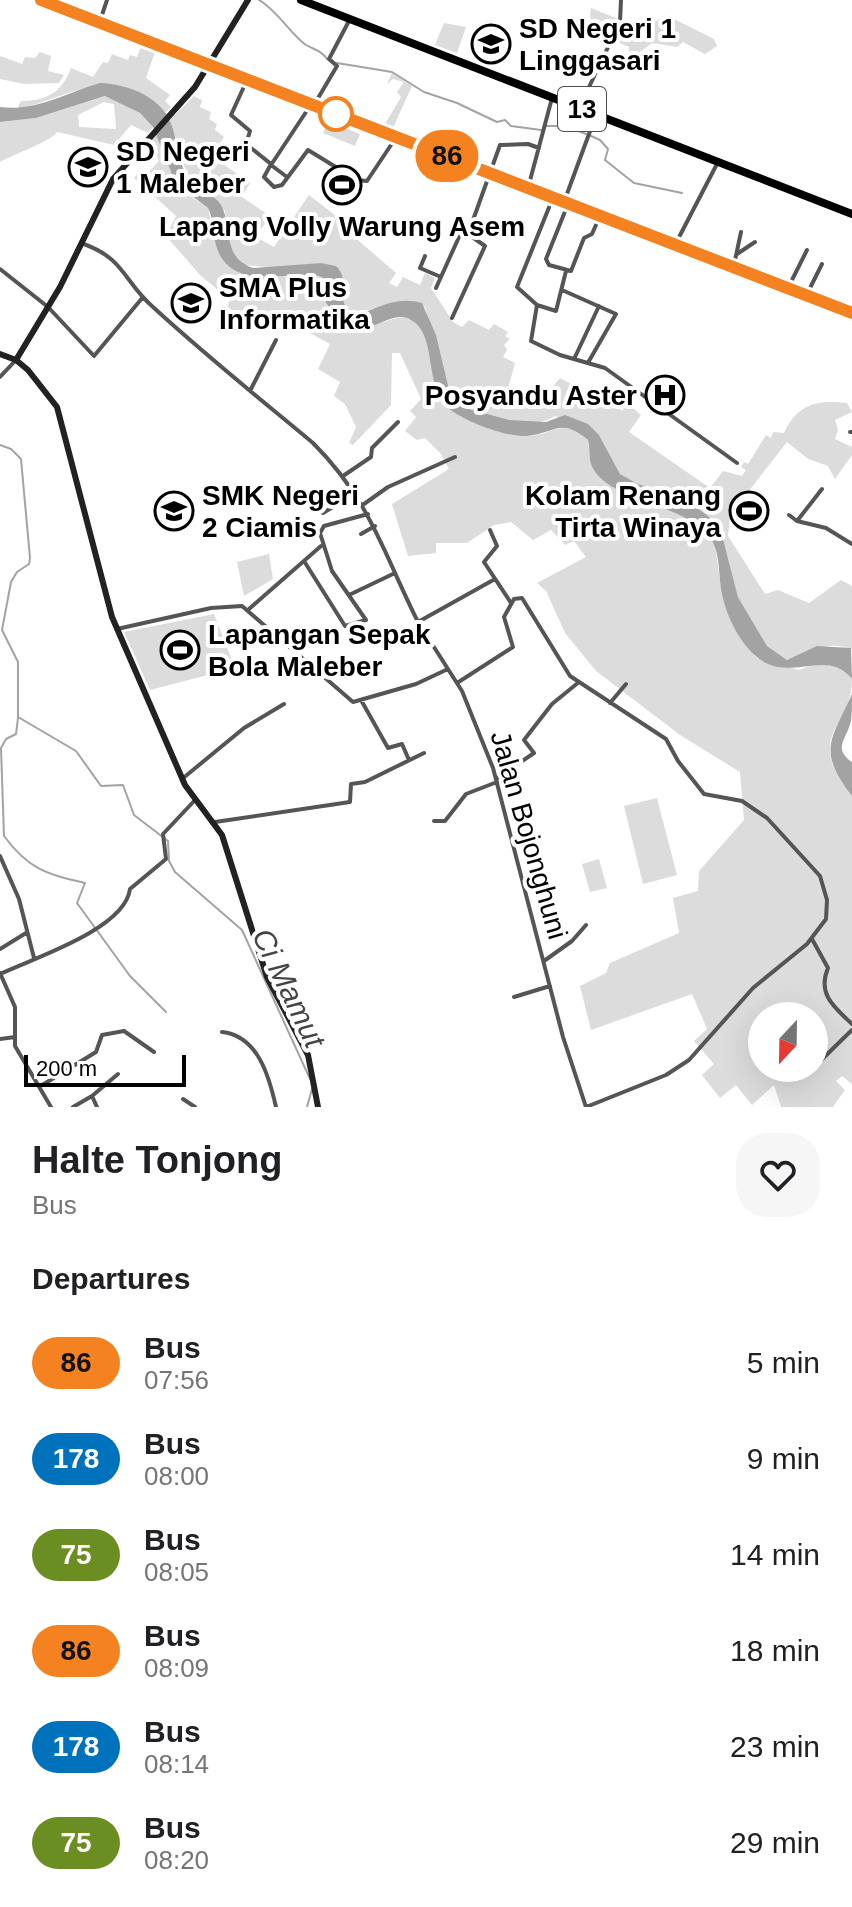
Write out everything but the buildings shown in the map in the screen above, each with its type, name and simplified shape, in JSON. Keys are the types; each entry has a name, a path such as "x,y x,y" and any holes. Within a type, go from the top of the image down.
{"highway":[{"path":"41,0 852,313"},
{"name":"13","path":"301,0 852,214"}],"street":[{"path":"99,22 107,0"},
{"path":"0,377 16,360 48,307 115,176 211,65 248,0"},
{"path":"579,108 620,22 621,0"},
{"path":"350,19 329,59 337,66 264,177 271,186 279,187 308,150 363,182 396,137"},
{"path":"247,79 231,115 250,131 246,144 287,177"},
{"path":"528,188 552,98"},
{"path":"596,115 545,261 566,271 573,268 584,238 592,234 600,216"},
{"path":"468,234 502,143 539,148"},
{"path":"675,245 718,162"},
{"path":"553,197 517,287 537,305 556,311 566,271"},
{"path":"733,267 741,232"},
{"path":"436,288 459,237 468,234"},
{"path":"452,318 485,246 468,234"},
{"path":"737,254 755,242"},
{"name":"Jalan Bojonghuni","path":"81,243 120,265 143,297 313,443 364,504 418,622 457,683 475,721 496,780 550,986 586,1107"},
{"path":"788,288 807,250"},
{"path":"425,256 420,268 441,277"},
{"path":"807,296 822,264"},
{"path":"0,269 48,307 99,361"},
{"path":"562,290 616,314 589,361"},
{"path":"94,356 143,297"},
{"path":"537,305 531,341 560,355 589,361 615,375 737,463"},
{"path":"575,357 599,306"},
{"path":"251,389 276,340"},
{"path":"0,354 16,360 39,383 60,414 117,629 176,759 182,779 215,822 236,874 248,927 267,977 308,1055 318,1107"},
{"path":"343,476 371,457 372,448 398,422"},
{"path":"364,504 388,487 455,457"},
{"path":"797,521 822,489"},
{"path":"323,513 356,493"},
{"path":"304,561 347,627 367,617 332,571 322,546 322,527 368,514"},
{"path":"789,515 797,521 820,526 852,544"},
{"path":"361,534 375,526"},
{"path":"490,530 497,546 484,562 511,603"},
{"path":"249,609 322,546"},
{"path":"349,595 395,573"},
{"path":"418,622 495,579"},
{"path":"457,683 513,647 514,640 504,621 511,603 520,597 527,602 570,676 666,739 701,791 753,806 810,862 820,876 828,907 824,925 812,939 753,988 689,1060 666,1075 586,1107"},
{"path":"117,629 236,604 249,609 349,700 361,700 416,684 448,669"},
{"path":"434,821 444,822 466,794 496,780 534,753 524,740 552,704 579,682"},
{"path":"610,703 626,684"},
{"path":"361,700 388,748 402,744 409,760"},
{"path":"182,779 244,728 284,704"},
{"path":"215,822 350,802 351,784 365,782 424,753"},
{"path":"51,1107 15,1046 15,1007 0,973 96,930 123,907 130,889 166,858 163,838 196,799"},
{"path":"0,856 20,901 34,958"},
{"path":"0,879 8,874"},
{"path":"544,961 572,941 586,925"},
{"path":"0,949 26,933"},
{"path":"812,939 828,968 823,982 824,995 852,1027 828,1052"},
{"path":"514,997 550,986"},
{"path":"39,1087 96,1052 102,1035 124,1031 154,1052"},
{"path":"222,1032 239,1036 251,1044 270,1081 276,1107"},
{"path":"0,1039 15,1037"},
{"path":"73,1107 118,1074"},
{"path":"92,1096 97,1107"},
{"path":"183,1099 195,1107"}],"shaded area":[{"path":"591,8 643,29 666,15 714,39 717,46 705,54 683,42 677,47 652,43 636,55 629,52 629,47 596,29 590,17"},
{"path":"444,23 466,27 457,53 435,45"},
{"path":"141,47 155,52 146,78 170,95 165,101 171,107 165,113 146,97 128,88 111,85 93,86 17,109 21,101 52,94 71,68 93,77 103,62 108,63 112,54 128,60 130,55 137,57"},
{"path":"40,52 51,56 48,71 64,75 59,83 24,84 0,79 0,56 22,64 25,57 35,58"},
{"path":"392,73 412,86 393,128 385,124 401,97 397,92 404,82 393,79 387,84"},
{"path":"100,83 134,90 162,109 173,129 186,175 193,185 219,202 232,250 243,263 253,268 321,263 336,266 343,280 346,306 360,314 398,301 422,303 436,335 450,394 457,402 469,409 509,420 546,422 565,415 588,424 599,435 620,474 638,484 681,496 708,516 721,531 738,597 767,646 787,660 817,646 851,648 852,679 833,666 779,667 768,664 751,652 728,614 717,556 709,536 681,516 611,486 591,464 588,440 579,433 558,428 527,436 509,434 452,411 437,390 425,338 420,327 411,320 401,317 363,328 352,326 339,318 326,303 326,281 322,277 264,277 237,271 226,264 216,246 208,208 176,184 153,127 140,113 105,96 36,118 0,122 0,107 26,107"},
{"path":"106,96 140,113 153,127 148,133 131,125 114,145 57,132 0,162 0,122 36,118","holes":["104,102 114,104 116,129 79,127 78,115"]},
{"path":"194,96 202,100 200,107 211,112 209,119 217,124 215,130 224,137 216,150 223,156 220,162 250,183 242,197 270,216 256,237 274,247 309,195 354,230 352,235 396,273 389,283 397,287 403,277 420,285 425,273 435,278 431,288 453,322 462,327 469,320 489,330 494,324 508,332 505,336 510,339 504,345 507,350 503,357 515,363 509,385 521,399 528,390 544,397 560,378 573,385 570,393 600,408 606,397 622,411 627,403 641,415 629,432 710,488 723,471 742,476 746,470 741,467 744,462 748,464 766,435 771,438 773,432 784,433 802,410 818,403 847,403 852,412 835,420 838,430 835,439 852,447 852,455 835,479 828,466 808,459 787,442 730,515 728,536 765,594 778,590 809,603 841,580 852,586 852,649 825,647 787,660 767,646 738,597 721,531 708,516 681,496 638,484 620,474 599,435 555,416 544,421 515,423 485,415 459,402 450,394 425,307 400,303 365,311 347,309 341,301 344,282 321,263 274,268 244,265 229,248 225,211 189,181 170,120"},
{"path":"328,121 360,134 355,146 323,133"},
{"path":"157,133 193,198 208,208 218,251 259,277 323,277 326,281 326,304 339,318 351,324 363,326 405,318 414,321 426,339 438,392 455,413 489,429 509,434 526,436 570,429 588,440 591,464 608,483 676,511 708,534 715,545 722,595 747,647 757,658 799,670 820,665 834,667 852,679 850,696 830,745 838,775 852,796 852,1084 842,1076 836,1081 845,1090 833,1107 781,1107 774,1085 752,1105 736,1085 720,1098 702,1075 714,1064 694,1041 707,1029 692,994 591,1030 580,986 606,973 610,963 679,933 673,898 698,891 699,871 744,820 740,772 680,735 596,671 565,633 546,591 537,583 586,557 574,541 565,545 551,530 533,540 511,522 494,525 467,543 436,543 436,553 408,556 392,504 449,469 441,454 425,438 417,440 405,431 416,417 410,411 421,399 400,353 392,353 391,405 353,445 349,443 356,427 345,404 334,396 340,382 318,369 330,344 297,326 291,333 252,319 247,324 227,306 230,300 200,275 166,236 176,216 134,178 139,172 147,174 159,161 149,143"},
{"path":"269,554 273,579 244,596 237,562"},
{"name":"Lapangan Sepak Bola Maleber","path":"214,614 235,668 150,690 124,632"},
{"path":"852,694 851,721 842,748 852,762 852,796 834,767 831,745"},
{"path":"657,798 677,875 643,884 624,806"},
{"path":"599,859 607,888 590,892 582,864"}],"waterway":[{"path":"259,0 300,41 321,52 327,59"},
{"path":"337,63 392,72 424,92 497,122 505,120 511,126 541,130"},
{"path":"546,126 566,126 586,134"},
{"path":"589,135 600,140 608,149 605,160 634,183 682,193"},
{"name":"Ci Mamut","path":"0,445 11,449 21,459 30,558 29,564 17,572 11,582 2,630 18,662 18,717 76,751 101,786 123,785 134,815 168,841 169,861 175,872 242,930 310,1079"},
{"path":"18,718 16,734 6,739 1,748 4,836 22,856 40,869 85,883 77,903 130,976 166,1012"},
{"name":"Ci Mamut","path":"307,1107 312,1089"}],"bus line":[{"name":"86","path":"41,0 852,313"}],"place":[{"name":"SD Negeri 1 Linggasari","path":"491,44"},
{"name":"SD Negeri 1 Maleber","path":"88,167"},
{"name":"Lapang Volly Warung Asem","path":"342,185"},
{"name":"SMA Plus Informatika","path":"191,303"},
{"name":"Posyandu Aster","path":"665,395"},
{"name":"SMK Negeri 2 Ciamis","path":"174,511"},
{"name":"Kolam Renang Tirta Winaya","path":"749,511"},
{"name":"Lapangan Sepak Bola Maleber","path":"180,650"}]}
